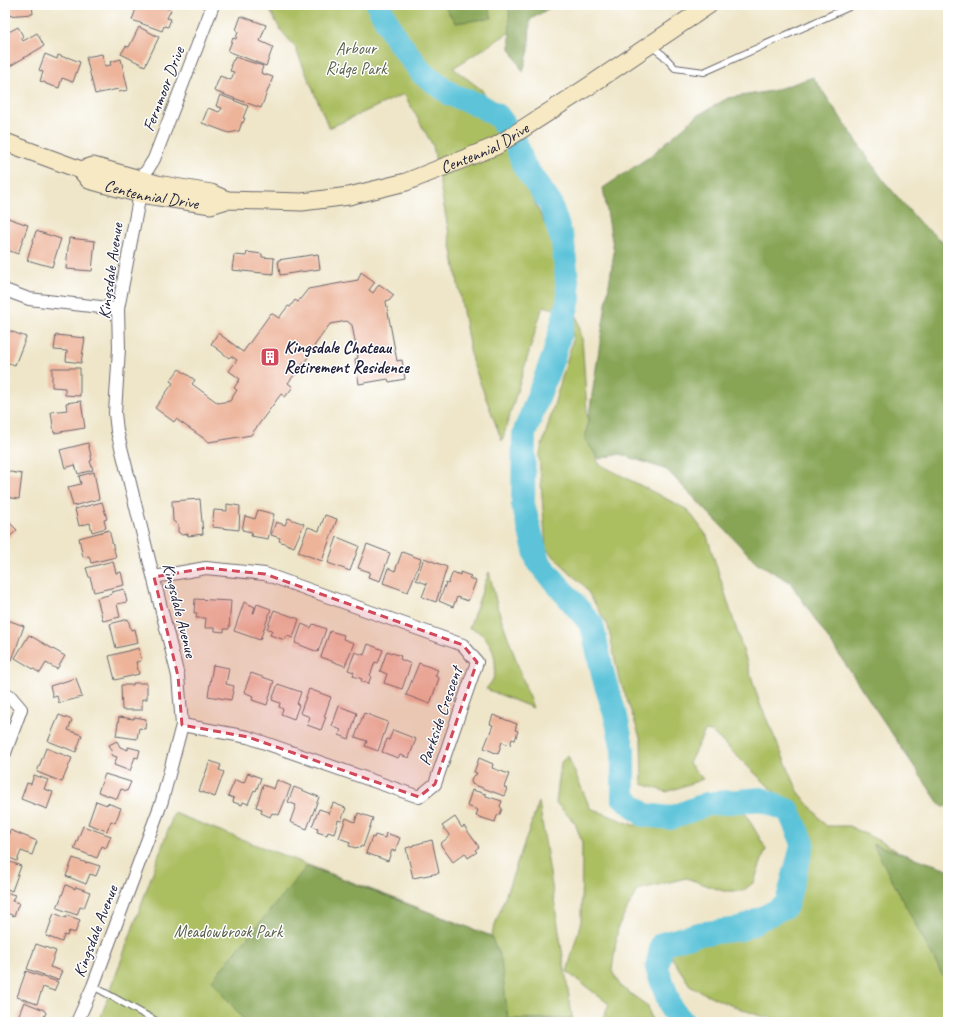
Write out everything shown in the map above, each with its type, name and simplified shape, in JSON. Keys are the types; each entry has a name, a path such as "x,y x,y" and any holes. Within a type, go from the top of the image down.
{"main road":[{"name":"Centennial Drive","path":"5,142 81,170 89,180 138,187 211,205 227,200 302,202 349,196 406,182 496,146 709,5"}],"street":[{"name":"Fernmoor Drive","path":"138,187 151,165 213,5"},
{"name":"Kingsdale Avenue","path":"77,1022 93,986 162,802 182,725 178,676 118,432 115,413 119,348 118,309 138,187"},
{"path":"5,290 29,299 118,309"},
{"name":"Parkside Crescent","path":"154,577 206,568 265,574 463,645 477,662 435,784 419,797 248,737 182,725"},
{"path":"5,694 10,696 21,709 5,753"}],"lane":[{"path":"650,45 663,55 675,68 704,72 849,7"},
{"path":"93,986 158,1022"}],"highlighted area":[{"path":"206,568 265,574 463,645 477,662 435,784 419,797 248,737 182,725 178,676 154,577"}],"green space":[{"name":"Arbour Ridge Park","path":"267,5 553,5 453,68 482,90 564,265 582,337 589,440 599,464 688,510 707,536 760,704 798,791 826,826 849,826 886,844 938,879 948,890 948,1022 804,1022 763,1017 725,1003 691,987 670,955 670,939 683,930 766,917 784,907 800,873 800,822 790,807 712,732 705,731 689,763 703,779 667,792 642,784 641,740 618,674 608,626 585,587 546,549 539,456 573,340 570,313 543,306 502,441 472,361 433,146 404,94 329,128 295,47 280,29"},
{"path":"443,5 487,5 492,18 456,23"},
{"path":"509,5 554,5 530,20 529,50 523,72 510,48"},
{"path":"813,77 883,180 921,224 948,246 948,807 940,805 790,582 756,562 667,470 620,454 599,459 585,440 614,252 603,188 649,157 698,115 728,98 772,91"},
{"path":"489,572 498,609 533,708 486,689 492,680 495,671 494,655 492,648 483,635 469,628"},
{"path":"568,756 590,808 633,825 661,825 677,811 713,801 739,802 766,849 754,882 743,891 723,891 686,878 637,890 618,927 612,971 621,987 648,1006 652,1022 602,1022 609,1004 567,972 581,921 582,842 575,823 556,803 561,762"},
{"name":"Meadowbrook Park","path":"539,802 573,1022 99,1022 174,813 491,936"},
{"path":"873,844 948,869 948,986"},
{"path":"307,866 491,936 501,959 508,1019 572,1018 573,1022 250,1022 243,1019 212,980"}],"building":[{"path":"5,5 32,5 33,14 5,16"},
{"path":"139,5 155,5 160,7 160,5 171,10 167,18 171,19 168,27 164,26 162,31 132,20 137,6 139,7"},
{"path":"241,16 266,25 260,41 273,47 266,66 228,51 233,38 236,39 238,31 236,30"},
{"path":"18,27 23,36 21,38 23,41 37,33 44,46 5,69 5,34"},
{"path":"139,27 159,37 145,66 121,54 126,46 129,47"},
{"path":"45,54 57,59 58,55 80,62 73,82 62,78 59,88 40,81 43,72 39,70"},
{"path":"102,54 105,66 111,65 110,62 121,59 128,90 119,92 118,89 95,94 86,57"},
{"path":"235,57 263,66 261,73 273,77 261,108 214,91 220,76 231,80 234,72 230,71 232,66 230,66"},
{"path":"220,95 248,106 243,118 245,118 239,131 229,133 202,123 208,108 219,112 221,110 222,108 216,106"},
{"path":"5,217 28,225 18,254 5,249"},
{"path":"36,231 61,239 52,267 27,260"},
{"path":"69,238 95,241 92,271 66,269"},
{"path":"247,252 262,254 262,257 274,258 273,274 232,270 234,255 246,256"},
{"path":"318,254 320,269 280,275 278,260"},
{"name":"Kingsdale Chateau Retirement Residence","path":"361,272 375,282 369,290 373,293 379,284 394,295 389,301 387,300 386,302 397,361 402,360 405,379 389,382 388,379 359,384 355,359 358,358 352,325 347,321 330,324 314,346 316,347 288,383 293,387 285,397 281,394 251,435 209,442 176,419 174,422 155,408 173,383 170,381 179,369 195,380 192,384 218,403 230,401 237,390 234,388 240,379 229,371 237,360 231,356 229,358 211,344 218,333 243,352 271,313 279,318 288,306 290,307 295,300 298,302 308,289 358,280"},
{"path":"5,329 26,337 15,365 5,362"},
{"path":"56,335 85,338 81,363 66,361 67,351 54,350"},
{"path":"52,368 80,368 80,396 65,395 65,388 52,387"},
{"path":"81,401 85,428 54,433 51,412 67,410 66,403"},
{"path":"88,443 92,460 90,461 93,470 78,474 75,465 65,468 60,450"},
{"path":"5,471 22,474 19,499 5,497"},
{"path":"94,472 99,499 73,506 68,487 81,484 79,476"},
{"path":"200,499 203,534 188,536 188,534 182,535 178,532 178,525 173,521 172,501"},
{"path":"102,502 107,519 104,520 106,528 92,532 90,523 79,526 75,509"},
{"path":"227,504 240,506 239,530 212,527 214,510 227,511"},
{"path":"258,510 274,514 268,539 251,536 252,532 242,530 245,516 255,519"},
{"path":"325,515 337,519 322,561 298,552 308,527 319,531"},
{"path":"5,518 17,530 5,541"},
{"path":"288,518 304,524 294,547 279,541 280,538 271,535 276,522 285,525"},
{"path":"109,530 116,557 91,563 89,556 83,557 79,538"},
{"path":"337,537 359,546 350,571 328,563"},
{"path":"367,544 390,553 380,581 368,577 370,572 358,568"},
{"path":"402,552 421,559 408,592 383,583 388,568 395,571"},
{"path":"424,558 447,567 436,602 422,597 427,584 416,580"},
{"path":"113,561 116,573 121,572 124,585 94,592 86,568"},
{"path":"453,572 460,575 460,572 471,576 469,578 476,581 468,601 457,597 453,607 439,601 446,583 448,584"},
{"path":"124,589 127,602 117,604 120,617 103,621 97,598"},
{"path":"195,599 231,601 229,629 224,629 224,632 215,631 215,628 205,628 206,618 196,618 197,613 194,613"},
{"path":"244,602 255,607 253,613 257,604 271,609 260,640 234,631"},
{"path":"274,610 299,619 293,638 287,636 285,640 270,635 272,630 267,629"},
{"path":"5,619 24,626 12,660 5,657"},
{"path":"128,619 131,630 135,629 138,643 116,648 110,624"},
{"path":"302,624 311,628 313,624 326,629 318,652 295,643"},
{"path":"330,631 344,635 343,639 354,643 345,666 321,657"},
{"path":"29,635 65,656 57,669 46,663 40,673 15,658"},
{"path":"368,644 383,650 378,663 375,662 368,684 361,681 362,679 353,676 354,672 348,670 355,652 364,655"},
{"path":"139,648 141,661 136,662 139,674 115,680 109,656"},
{"path":"387,651 401,656 400,659 411,664 402,689 384,683 387,674 380,671"},
{"path":"419,663 438,670 435,676 439,678 430,704 406,695"},
{"path":"213,665 229,668 226,684 234,686 231,700 208,696"},
{"path":"251,673 274,681 267,705 252,700 253,696 244,692"},
{"path":"76,678 82,697 59,703 57,696 53,697 50,686"},
{"path":"133,683 147,683 147,699 142,699 142,710 122,710 121,685 133,685"},
{"path":"278,684 301,692 297,704 299,705 294,719 281,714 283,709 279,707 280,703 272,700"},
{"path":"309,689 331,697 321,730 307,725 310,717 300,713"},
{"path":"339,706 357,713 349,739 339,735 341,730 332,726"},
{"path":"364,713 388,722 378,751 365,746 367,741 355,737"},
{"path":"59,715 72,720 68,730 82,735 76,752 48,741"},
{"path":"493,715 517,724 515,730 518,731 515,740 512,739 510,745 502,742 498,754 484,748 493,725 490,724"},
{"path":"119,717 146,719 145,729 139,728 137,739 116,736"},
{"path":"393,730 416,739 409,758 400,755 398,758 382,752 387,739 389,740"},
{"path":"117,741 120,747 128,750 128,747 140,750 138,758 135,757 130,771 114,765 117,757 111,755 112,750 109,745"},
{"path":"46,748 72,758 62,782 37,772"},
{"path":"479,758 493,764 492,768 509,774 504,787 507,789 504,796 472,784 471,781 473,776 477,773 474,772"},
{"path":"210,761 221,765 219,770 224,772 215,797 199,791"},
{"path":"248,773 261,778 256,791 254,790 248,804 243,802 242,805 233,802 234,798 228,796 235,780 244,783"},
{"path":"105,774 131,782 127,791 121,789 117,799 98,792"},
{"path":"34,775 48,780 44,789 53,792 47,809 21,799 27,783 31,784"},
{"path":"277,780 291,786 279,815 272,813 270,817 261,813 262,809 256,807 263,785 274,789"},
{"path":"294,787 319,797 307,829 290,822 296,805 288,802"},
{"path":"472,790 502,801 500,806 502,809 495,822 476,816 478,810 467,806"},
{"path":"96,801 121,808 115,823 111,821 107,831 88,824"},
{"path":"333,803 346,808 341,821 338,820 334,834 328,832 327,835 317,832 318,828 312,826 319,809 328,812 329,814"},
{"path":"358,813 373,818 363,847 361,846 360,848 356,848 349,846 350,842 339,838 346,818 355,822"},
{"path":"455,817 462,828 464,826 479,847 475,850 477,852 468,858 465,853 453,862 440,844 450,836 442,826"},
{"path":"83,826 111,836 106,848 102,846 97,858 74,849"},
{"path":"10,830 37,841 32,855 21,851 17,861 5,856 5,848"},
{"path":"386,833 400,838 395,851 392,850 388,861 366,853 372,837 374,838 375,835 385,838"},
{"path":"432,840 439,873 413,878 406,848"},
{"path":"73,858 100,866 96,876 90,874 86,884 66,876"},
{"path":"5,860 21,866 12,891 5,888"},
{"path":"66,885 75,889 76,887 90,892 84,908 80,907 77,915 57,908"},
{"path":"5,892 15,895 12,901 19,903 14,916 7,913 8,912 5,910"},
{"path":"54,913 66,918 67,915 80,920 75,933 69,931 67,936 64,935 62,942 46,936"},
{"path":"36,944 56,951 50,967 62,971 58,980 27,969"},
{"path":"26,971 58,982 54,991 43,987 37,1004 17,997"},
{"path":"24,1002 44,1010 46,1013 44,1017 41,1018 40,1022 16,1022"}],"waterway":[{"path":"378,5 395,37 422,73 452,95 479,105 498,116 514,138 524,166 550,203 563,242 569,299 554,355 524,434 523,504 538,562 592,625 604,679 616,717 623,750 623,797 644,815 671,818 707,804 761,799 789,811 803,843 786,906 741,929 698,934 662,944 657,968 672,1010 683,1022"}],"place":[{"name":"Kingsdale Chateau Retirement Residence","path":"270,357"}]}
